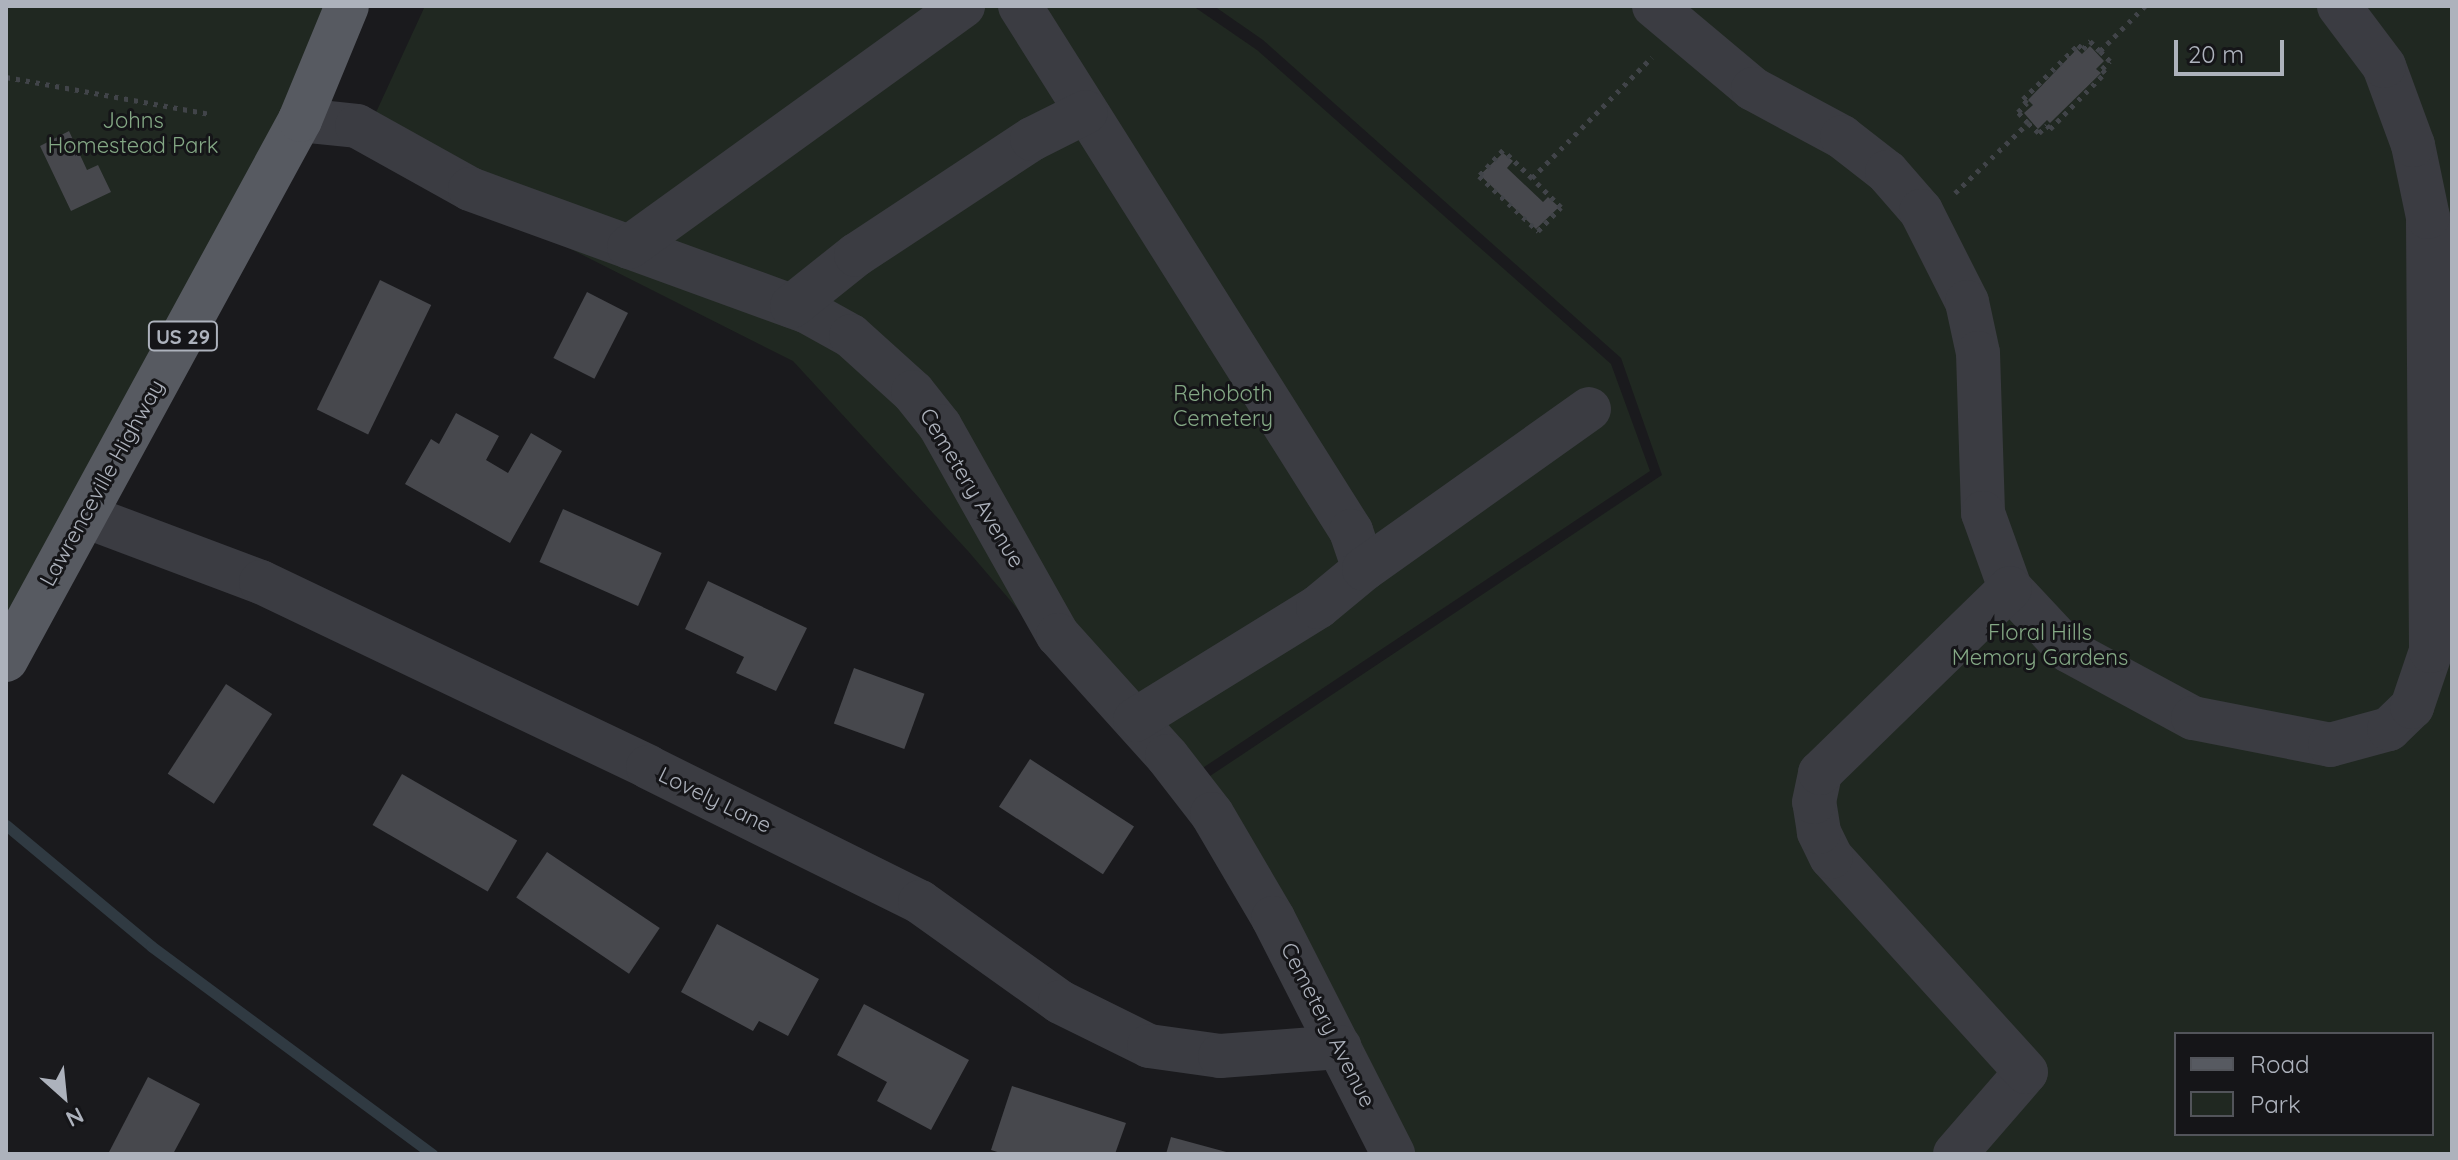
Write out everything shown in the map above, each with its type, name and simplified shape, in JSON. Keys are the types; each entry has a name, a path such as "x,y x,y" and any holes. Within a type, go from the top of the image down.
{"main road":[{"name":"Lawrenceville Highway","path":"6,660 300,120 347,6"}],"street":[{"path":"629,247 963,6"},
{"path":"1020,6 1351,531 1364,569"},
{"path":"1668,17 1753,89 1842,137 1887,172 1926,222 1967,302 1978,353 1983,513 2010,588 2069,651 2193,718 2330,745 2389,729 2412,707 2431,651 2428,217 2413,145 2384,66 2339,6"},
{"path":"792,306 856,255 1032,139 1086,112"},
{"name":"Cemetery Avenue","path":"300,120 357,126 470,189 792,306 851,336 913,392 940,426 1058,635 1135,720 1212,814 1273,918 1393,1154"},
{"path":"1135,720 1318,607 1364,569 1589,409"},
{"name":"Lovely Lane","path":"85,516 261,582 848,866 920,902 1060,1002 1149,1046 1220,1056 1340,1047"},
{"path":"1955,1154 2026,1072 1831,857 1819,832 1814,802 1820,773 2010,588"}],"path":[{"path":"2100,51 2145,6"},
{"path":"1532,178 1668,17"},
{"path":"2090,41 2100,51 2110,61 2102,69 2105,73 2050,129 2047,125 2039,133 2018,112 2027,103 2023,99 2078,45 2083,49 2090,41"},
{"path":"6,77 209,114"},
{"path":"1926,222 2028,123"},
{"path":"1503,150 1532,178 1561,207 1538,231 1479,176 1503,150"}],"green space":[{"name":"Johns Homestead Park","path":"6,6 342,6 6,672"},
{"name":"Rehoboth Cemetery","path":"425,6 1193,6 1257,50 1611,364 1650,471 1171,789 968,551 793,361 527,227 367,132"},
{"name":"Floral Hills Memory Gardens","path":"1214,6 2452,6 2452,1154 1381,1154 1180,796 1662,475 1621,358 1263,40"}],"building":[{"path":"2090,46 2104,61 2096,69 2101,73 2050,123 2047,120 2038,129 2024,113 2033,105 2028,100 2077,49 2082,54"},
{"path":"69,131 87,170 98,165 111,192 71,211 40,146"},
{"path":"1503,153 1513,161 1507,168 1543,202 1548,197 1559,207 1536,229 1480,175"},
{"path":"380,280 431,305 368,434 317,409"},
{"path":"587,292 628,313 594,379 553,358"},
{"path":"456,413 499,436 486,460 508,473 531,433 562,451 510,543 405,484 431,439 439,444"},
{"path":"563,509 662,553 638,606 539,562"},
{"path":"708,581 807,628 776,691 736,673 744,657 685,629"},
{"path":"854,668 924,694 904,749 834,723"},
{"path":"226,684 272,714 214,804 168,774"},
{"path":"1030,759 1134,827 1103,874 999,807"},
{"path":"402,774 517,840 488,892 372,825"},
{"path":"547,852 660,928 629,974 516,898"},
{"path":"717,924 819,979 788,1036 759,1021 753,1031 681,992"},
{"path":"864,1004 969,1060 931,1130 877,1101 887,1082 837,1055"},
{"path":"148,1077 200,1104 173,1154 108,1154"},
{"path":"1012,1086 1126,1123 1115,1154 1004,1154 991,1150"},
{"path":"1171,1137 1230,1153 1230,1154 1166,1154"}],"waterway":[{"path":"6,825 151,946 432,1154"}]}
